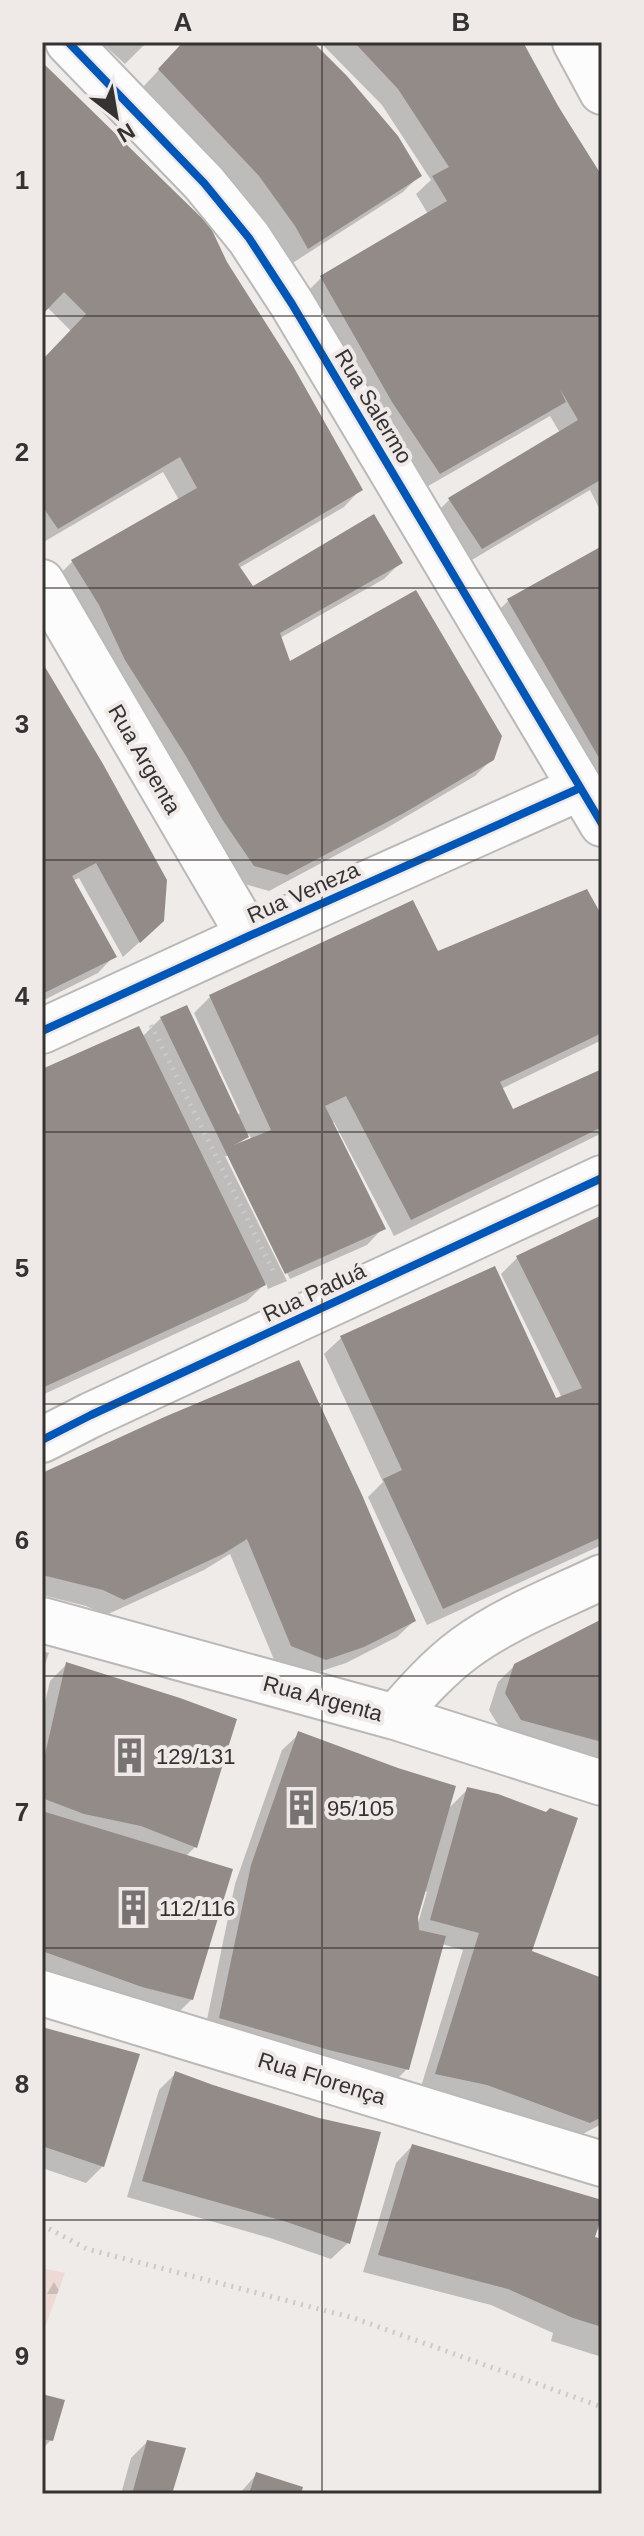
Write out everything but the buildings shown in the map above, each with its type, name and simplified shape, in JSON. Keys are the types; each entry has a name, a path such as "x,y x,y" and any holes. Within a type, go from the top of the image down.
{"street":[{"name":"Rua Salermo","path":"68,42 204,183 249,238 292,304 591,806"},
{"path":"575,42 602,92"},
{"name":"Rua Argenta","path":"42,582 249,936"},
{"name":"Rua Veneza","path":"42,1031 249,936 591,806"},
{"name":"Rua Paduá","path":"42,1440 602,1178"},
{"path":"395,1717 428,1680 466,1648 510,1620 602,1577"},
{"name":"Rua Argenta","path":"42,1620 395,1717 602,1783"},
{"name":"Rua Florença","path":"42,1993 602,2164"}],"path":[{"path":"148,1018 275,1275"},
{"path":"42,2225 87,2249 354,2318 602,2407"}],"green space":[{"path":"42,2268 65,2273 42,2335"}],"cycle path":[{"path":"68,42 204,183 249,238 292,304 602,824"},
{"path":"42,1031 580,788"},
{"path":"42,1440 602,1178"}],"place":[{"name":"129/131","path":"130,1756"},
{"name":"95/105","path":"301,1808"},
{"name":"112/116","path":"133,1908"}]}
